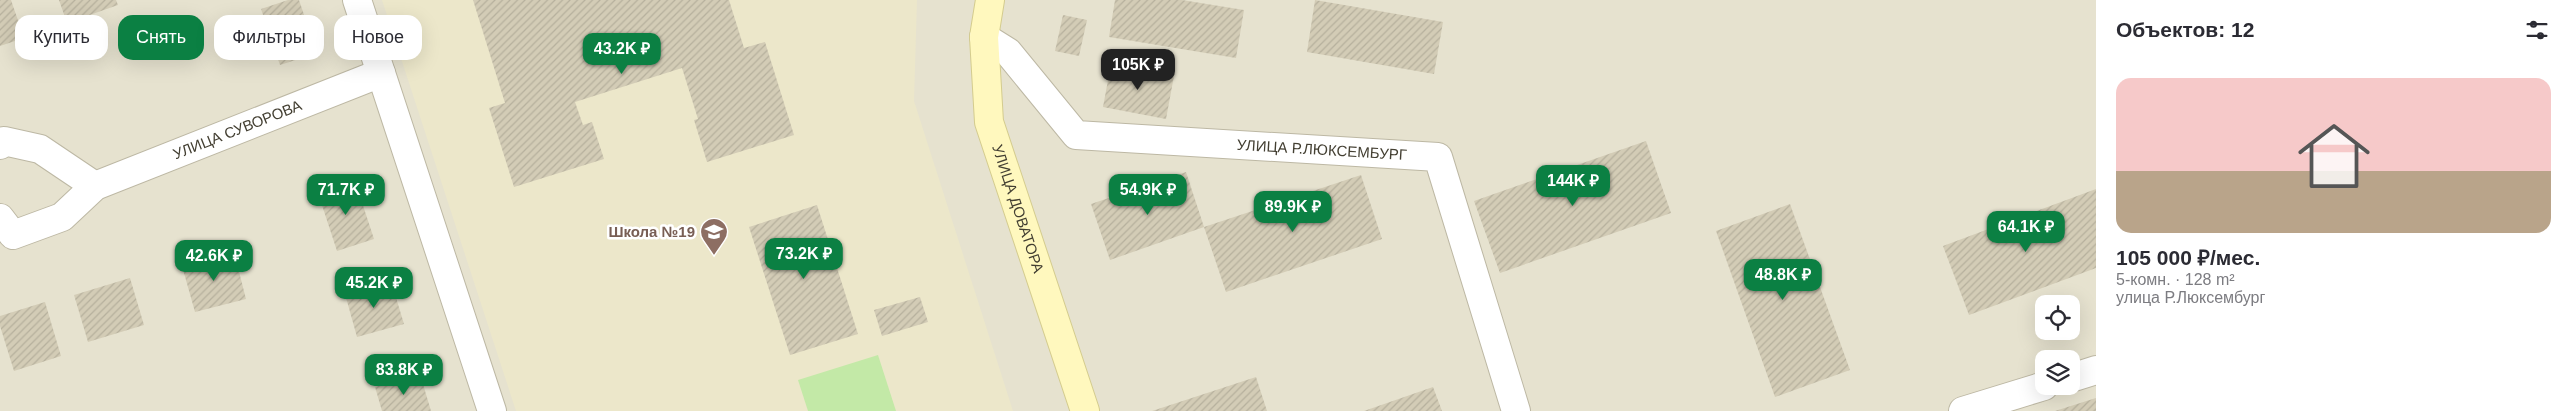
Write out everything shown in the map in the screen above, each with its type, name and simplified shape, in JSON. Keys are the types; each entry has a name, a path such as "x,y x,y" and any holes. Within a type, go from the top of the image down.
{"street":[{"path":"358,0 492,411"},
{"name":"УЛИЦА ДОВАТОРА","path":"990,0 984,37 989,122 1086,411"},
{"name":"УЛИЦА Р.ЛЮКСЕМБУРГ","path":"984,37 1008,52 1076,135 1438,157 1516,411"},
{"name":"УЛИЦА СУВОРОВА","path":"0,218 13,235 62,217 95,186 381,73"},
{"path":"0,144 4,141 40,149 95,186"},
{"path":"2080,375 2096,370"},
{"path":"1963,411 2035,389"}],"shaded area":[{"path":"0,0 2096,0 2096,411 0,411"},
{"name":"Школа №19","path":"382,0 917,0 914,101 1013,411 516,411 402,60 422,60 422,15 387,15"}],"green space":[{"path":"878,355 896,411 808,411 798,380"}],"building":[{"path":"0,0 11,0 16,15 15,41 0,46"},
{"path":"59,0 116,0 118,5 90,15 64,15"},
{"path":"288,0 299,0 304,15 263,15 261,9"},
{"path":"473,0 729,0 744,48 765,42 794,135 707,162 694,120 698,119 682,68 575,102 583,125 592,122 604,159 514,187 489,108 505,103"},
{"path":"1115,0 1182,0 1244,10 1236,58 1109,37"},
{"path":"1315,0 1443,22 1434,74 1307,52"},
{"path":"1063,15 1087,20 1079,56 1055,51"},
{"path":"278,60 295,60 280,65"},
{"path":"1111,64 1174,76 1166,119 1103,107"},
{"path":"1646,141 1671,213 1500,273 1474,201"},
{"path":"1186,172 1204,227 1110,260 1091,204"},
{"path":"1361,175 1382,239 1226,292 1204,227"},
{"path":"355,181 374,239 337,251 318,193"},
{"path":"2096,189 2096,268 1969,315 1943,246"},
{"path":"1790,204 1850,370 1775,397 1716,231"},
{"path":"817,205 858,334 790,355 749,227"},
{"path":"234,252 246,299 195,312 182,266"},
{"path":"130,278 144,325 88,342 74,295"},
{"path":"391,281 404,324 357,337 345,294"},
{"path":"920,297 928,322 882,336 874,310"},
{"path":"45,302 61,356 14,371 0,326 0,316"},
{"path":"420,374 431,411 382,411 375,387"},
{"path":"1256,377 1267,411 1152,411"},
{"path":"1433,387 1442,411 1364,411"},
{"path":"2096,398 2096,411 2055,411"}],"place":[{"name":"Школа №19","path":"714,256"}]}
